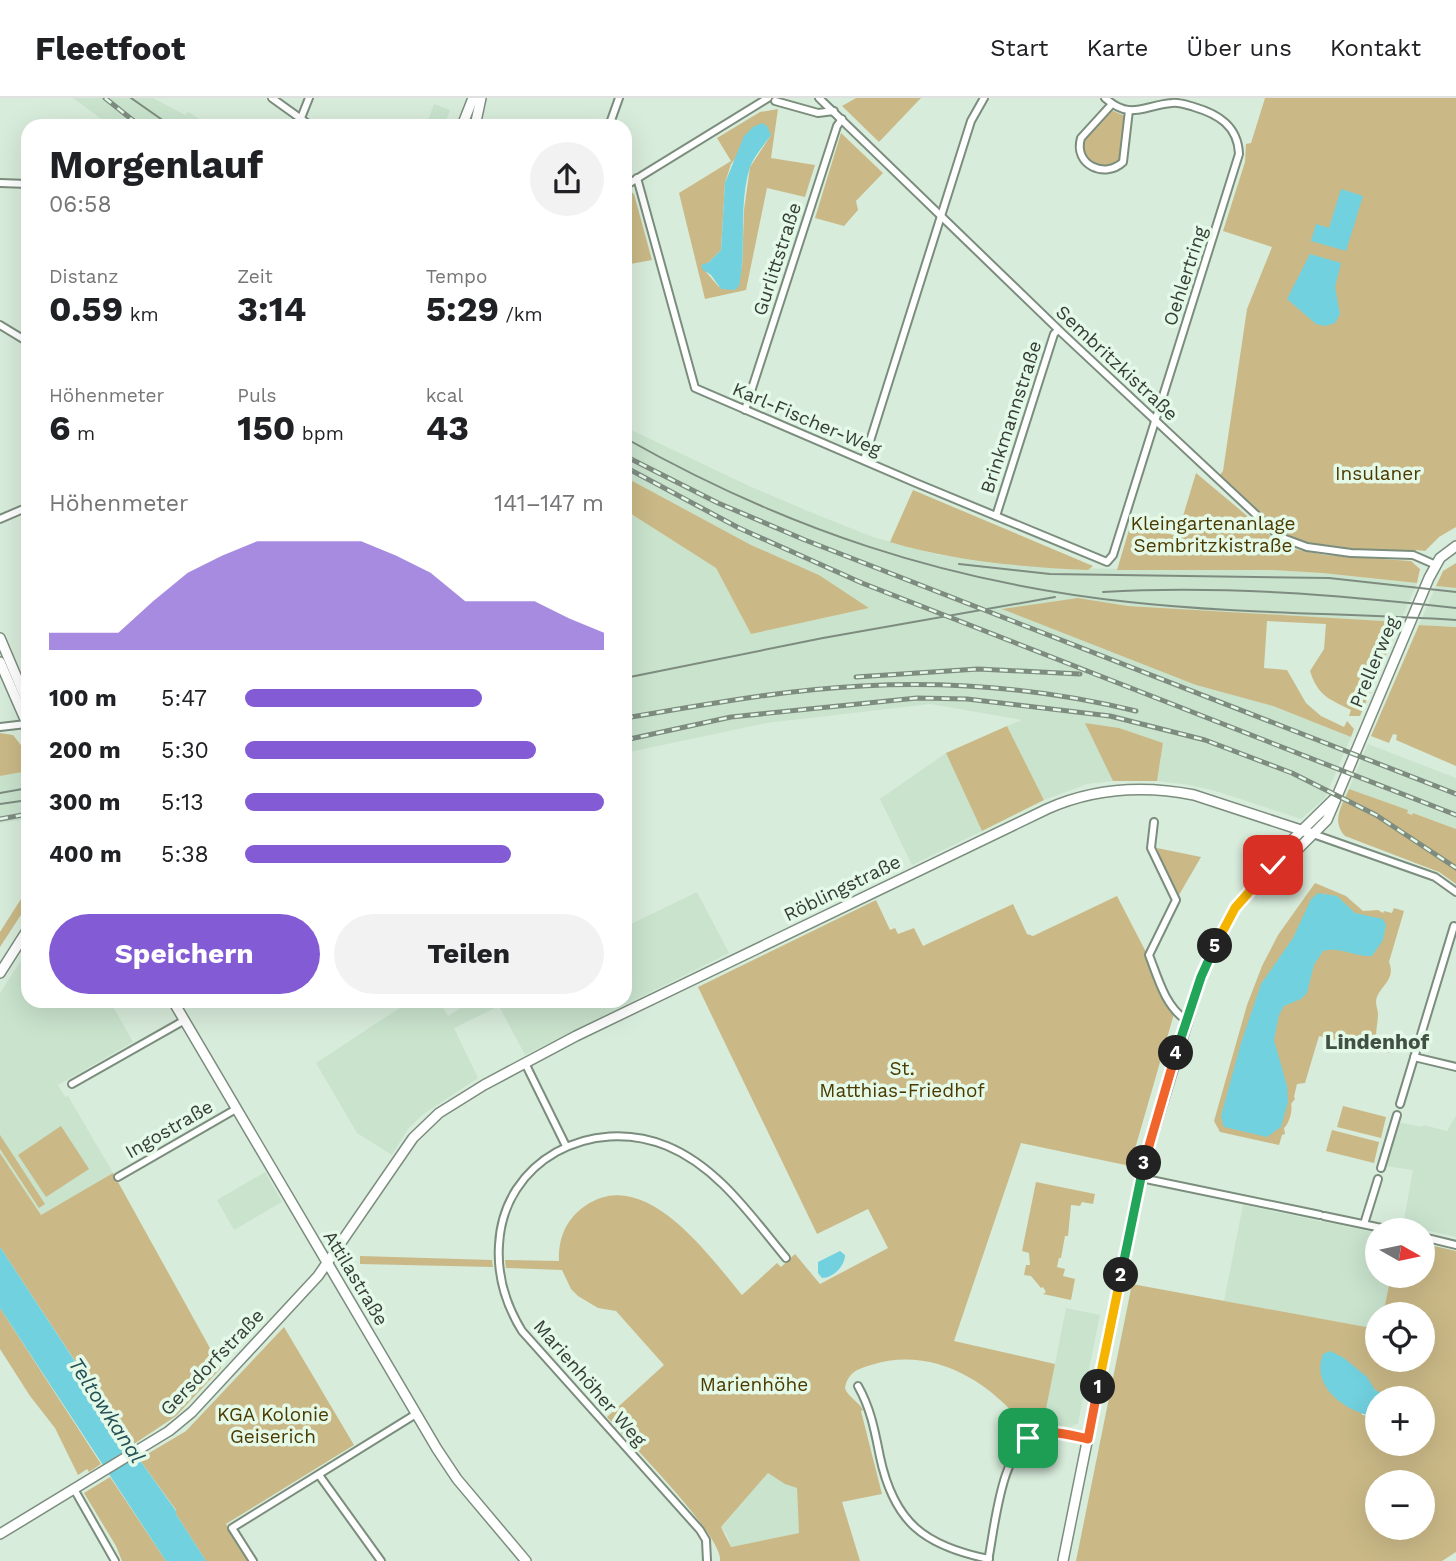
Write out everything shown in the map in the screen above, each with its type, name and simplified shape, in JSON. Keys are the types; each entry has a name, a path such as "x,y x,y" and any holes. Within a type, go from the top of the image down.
{"main road":[{"path":"465,119 473,98"},
{"path":"476,119 481,98"},
{"name":"Prellerweg","path":"1273,865 1299,848 1327,820 1436,565 1456,546"},
{"path":"0,638 21,688"},
{"path":"0,662 21,711"},
{"name":"Röblingstraße","path":"327,1265 419,1130 454,1103 525,1063 1039,813 1077,797 1117,790 1176,792 1194,795 1313,834"},
{"name":"Prellerweg","path":"1273,865 1290,842 1334,799"},
{"path":"1063,1561 1140,1178 1186,1020 1210,956 1235,908 1273,865"},
{"path":"0,972 21,940"},
{"name":"Attilastraße","path":"177,1008 327,1265 452,1472 527,1561"},
{"name":"Gersdorfstraße","path":"0,1534 150,1443 192,1412 327,1265"}],"street":[{"path":"272,98 301,118 309,98"},
{"path":"612,119 619,98"},
{"name":"Sembritzkistraße","path":"820,98 1058,330 1285,540 1328,550 1413,555 1436,565"},
{"path":"864,460 971,121 984,98"},
{"name":"Oehlertring","path":"1105,98 1112,104 1129,110 1173,103 1198,108 1225,121 1233,130 1239,145 1236,165 1156,421 1113,555 1107,562"},
{"path":"632,181 772,99 818,113 834,111"},
{"path":"1112,104 1081,138 1079,144 1079,152 1094,169 1111,170 1124,162 1129,110"},
{"name":"Gurlittstraße","path":"745,410 837,126 842,119"},
{"name":"Karl-Fischer-Weg","path":"637,178 693,384 698,390 1107,562"},
{"path":"0,183 21,184"},
{"path":"0,325 21,338"},
{"name":"Brinkmannstraße","path":"996,516 1048,352 1058,330"},
{"path":"0,519 21,510"},
{"path":"0,727 21,725"},
{"path":"1154,822 1150,848 1175,900 1149,955 1175,1012 1186,1020"},
{"name":"Röblingstraße","path":"1313,834 1435,877 1456,892"},
{"path":"1400,1104 1454,926"},
{"path":"72,1084 185,1020"},
{"path":"1414,1057 1456,1067"},
{"path":"525,1063 566,1146"},
{"name":"Ingostraße","path":"118,1177 236,1109"},
{"path":"1381,1168 1397,1115"},
{"name":"Marienhöher Weg","path":"708,1561 706,1540 700,1530 532,1345 515,1320 505,1296 499,1264 502,1224 519,1186 535,1167 566,1146 596,1137 626,1135 654,1141 680,1152 720,1181 786,1258"},
{"path":"1140,1178 1364,1224 1378,1180"},
{"path":"1435,1240 1456,1245"},
{"path":"858,1386 870,1409 888,1488 901,1515 917,1530 936,1542 955,1551 988,1560 1006,1474 1018,1446 1030,1437 1050,1432 1088,1439"},
{"path":"253,1561 232,1528 416,1414"},
{"path":"318,1475 381,1561"},
{"path":"74,1489 115,1561"}],"shaded area":[{"path":"73,98 153,98 185,115 188,112 200,119 102,119"},
{"path":"434,104 450,110 447,119 429,119"},
{"path":"632,430 815,514 873,537 939,555 1051,568 1272,570 1417,583 1400,622 1128,606 1078,598 1196,685 1273,706 1351,737 1325,798 1301,819 1219,792 1157,781 1163,743 1086,723 1113,781 1087,784 1044,800 1007,726 1022,720 931,704 766,723 632,752 632,514 716,568 751,634 869,608 819,575 751,545 632,481"},
{"path":"1436,586 1456,588 1456,627 1419,625"},
{"path":"1368,744 1456,778 1456,829 1414,813 1412,815 1407,813 1407,810 1349,789"},
{"path":"946,753 982,831 912,865 880,799"},
{"path":"21,772 21,820 0,823 0,776"},
{"path":"697,892 729,953 632,1002 632,924"},
{"path":"21,961 21,1008 114,1008 133,1042 58,1085 65,1097 68,1096 113,1173 41,1215 0,1153 0,993"},
{"path":"399,1008 443,1008 448,1016 461,1008 495,1008 454,1028 478,1078 422,1115 408,1129 392,1155 357,1133 316,1063"},
{"path":"500,1008 619,1008 525,1055"},
{"path":"1456,1116 1456,1237 1435,1232 1435,1218 1404,1218 1413,1170 1385,1166 1398,1122 1447,1131"},
{"path":"265,1172 282,1202 234,1230 217,1200"},
{"path":"1243,1205 1365,1230 1365,1288 1388,1288 1386,1302 1365,1302 1365,1327 1224,1301"},
{"path":"1066,1308 1100,1315 1078,1423 1071,1427 1043,1424"},
{"path":"768,1473 797,1487 799,1533 731,1547 721,1527"}],"green space":[{"path":"856,98 921,98 879,142 842,106"},
{"name":"Insulaner","path":"1265,98 1456,98 1456,527 1439,537 1425,551 1350,551 1301,543 1270,526 1220,475 1223,471 1247,309 1272,247 1223,231 1245,162 1246,144 1251,143"},
{"path":"778,109 771,158 815,165 805,197 767,188 746,290 705,299 679,193 731,161 717,138 760,112","holes":["771,135 750,167 744,210 742,267 719,287 706,272 708,263 721,250 725,183 731,164"]},
{"path":"1111,110 1125,116 1123,154 1118,164 1095,165 1085,157 1083,145"},
{"path":"841,133 883,173 856,201 858,210 844,226 815,218"},
{"path":"632,192 634,194 652,260 632,264"},
{"name":"Kleingartenanlage Sembritzkistraße","path":"1196,473 1276,540 1293,549 1325,555 1411,561 1420,569 1417,583 1272,570 1117,570 1131,523 1177,536"},
{"path":"632,481 751,545 819,575 869,608 751,634 716,568 632,514"},
{"path":"913,490 1093,566 1088,570 988,562 938,554 890,542"},
{"path":"1456,563 1456,588 1436,586 1443,571"},
{"path":"1078,598 1128,606 1400,622 1360,716 1349,716 1351,710 1321,691 1310,671 1324,649 1326,624 1267,621 1264,668 1287,670 1306,703 1321,716 1344,727 1347,721 1354,729 1351,737 1273,706 1196,685 1002,609"},
{"path":"1419,625 1456,627 1456,766 1396,740 1397,735 1393,734 1389,743 1371,736"},
{"path":"1085,723 1119,728 1163,743 1157,781 1113,781"},
{"path":"1007,726 1044,800 982,831 946,753"},
{"path":"0,733 13,735 21,745 21,772 0,776"},
{"path":"1349,789 1408,810 1407,813 1412,815 1413,813 1456,829 1456,884 1439,872 1345,836 1338,819"},
{"path":"1157,848 1201,857 1179,895 1174,893"},
{"path":"1315,883 1346,896 1363,911 1392,913 1394,908 1404,911 1389,962 1389,979 1376,1002 1376,1037 1391,1045 1390,1053 1319,1036 1305,1083 1297,1084 1290,1117 1284,1128 1285,1134 1282,1135 1279,1145 1220,1132 1214,1121 1247,1005 1278,935"},
{"path":"1117,896 1147,954 1159,989 1174,1014 1130,1166 1021,1143 954,1341 1055,1364 1043,1424 1027,1429 996,1396 959,1372 938,1364 894,1360 862,1368 851,1375 845,1388 863,1410 861,1411 882,1494 842,1502 860,1561 720,1561 717,1549 691,1511 607,1417 664,1365 616,1311 598,1308 578,1296 571,1289 562,1270 506,1268 505,1260 559,1261 560,1245 568,1223 585,1206 608,1196 630,1197 652,1205 674,1220 742,1295 777,1263 781,1267 795,1254 820,1284 888,1248 868,1209 817,1234 698,987 876,900 890,930 895,928 898,934 914,928 923,946 1013,904 1027,934 1033,936","holes":["768,1473 797,1488 799,1533 731,1547 721,1527"]},
{"path":"21,899 21,915 0,947 0,932"},
{"path":"1343,1106 1386,1117 1381,1138 1337,1127"},
{"path":"61,1126 89,1169 46,1197 18,1155"},
{"path":"1332,1130 1379,1142 1374,1163 1326,1151"},
{"path":"0,1135 45,1204 39,1208 0,1149"},
{"path":"0,1153 41,1215 113,1173 221,1368 176,1416 131,1446 0,1247"},
{"path":"1036,1182 1095,1194 1093,1204 1082,1202 1080,1206 1071,1205 1068,1236 1065,1236 1059,1258 1057,1267 1065,1269 1063,1276 1075,1279 1071,1300 1043,1294 1046,1292 1043,1287 1031,1276 1024,1275 1026,1265 1030,1265 1029,1253 1022,1251"},
{"path":"1435,1246 1456,1251 1456,1552 1442,1561 1076,1561 1132,1284 1365,1327 1365,1372 1435,1372 1435,1302 1386,1302 1388,1288 1435,1288"},
{"path":"360,1256 492,1260 493,1267 360,1264"},
{"path":"0,1308 101,1464 89,1472 87,1469 78,1475 55,1428 30,1396 0,1349"},
{"name":"KGA Kolonie Geiserich","path":"284,1327 354,1445 226,1524 249,1561 206,1561 176,1510 139,1459 186,1431"},
{"path":"110,1477 166,1561 122,1561 84,1493"}],"water":[{"path":"762,123 767,126 771,135 752,163 746,181 739,286 735,290 721,289 711,275 702,269 702,264 708,263 721,250 725,183 744,136"},
{"path":"1341,189 1363,196 1346,251 1311,241 1316,224 1329,228"},
{"path":"1310,254 1341,263 1335,287 1340,314 1335,323 1325,326 1316,324 1287,299"},
{"path":"1318,893 1337,896 1355,913 1383,919 1386,925 1383,940 1372,956 1335,950 1323,951 1314,965 1307,993 1301,999 1284,1006 1279,1015 1274,1040 1287,1086 1288,1102 1281,1127 1267,1137 1224,1127 1221,1116 1261,984 1293,938 1311,899"},
{"path":"0,1247 176,1511 206,1561 166,1561 0,1308"},
{"path":"840,1251 845,1255 841,1267 834,1274 822,1278 818,1273 818,1262"},
{"path":"1330,1351 1344,1358 1367,1377 1373,1386 1365,1386 1365,1415 1344,1404 1327,1388 1320,1366 1323,1354"}],"tram line":[{"path":"131,98 161,119"},
{"path":"632,442 685,470 807,525 868,547 995,581 1061,593 1170,606 1456,620"},
{"path":"959,564 1050,574 1329,578 1456,592"},
{"path":"1103,592 1280,592 1456,608"},
{"path":"632,677 823,638 1055,597"},
{"path":"0,793 21,789"},
{"path":"0,804 21,801"}],"railway":[{"path":"105,98 131,119"},
{"path":"632,460 718,503 805,540 1456,794"},
{"path":"632,471 739,528 862,583 1456,815"},
{"path":"856,677 978,669 1080,674"},
{"path":"632,717 772,694 897,685 1000,688 1068,697 1136,711"},
{"path":"632,738 731,717 917,698 967,699 1110,716 1205,740 1292,773 1376,815 1456,868"},
{"path":"0,819 21,815"}],"district":[{"name":"Lindenhof","path":"1377,1041"}],"route":[{"path":"1028,1438 1050,1432 1088,1439 1141,1174 1186,1020 1210,956 1235,908 1273,865"}],"park label":[{"name":"St. Matthias-Friedhof","path":"902,1079"},
{"name":"Marienhöhe","path":"754,1384"}],"water label":[{"name":"Teltowkanal","path":"107,1410"}]}
